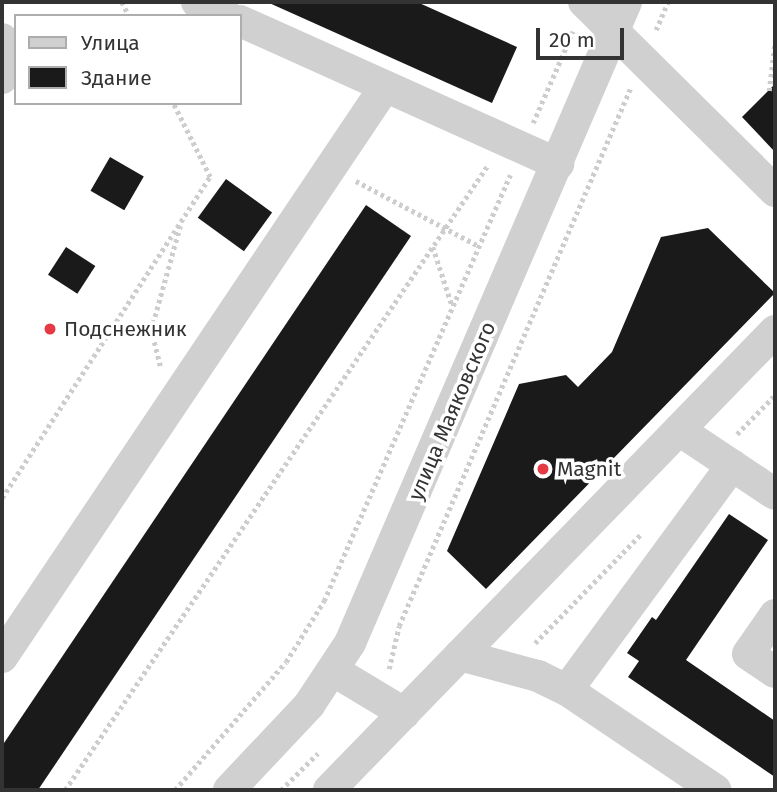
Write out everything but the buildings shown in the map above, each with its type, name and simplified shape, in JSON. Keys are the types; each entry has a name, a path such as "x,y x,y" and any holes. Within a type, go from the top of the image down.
{"street":[{"path":"197,2 223,14"},
{"path":"585,2 620,16 643,58 775,191"},
{"name":"улица Маяковского","path":"229,790 302,713 334,671 371,600 620,16"},
{"path":"242,23 558,164"},
{"path":"2,39 14,52"},
{"path":"2,657 384,88"},
{"path":"329,790 775,331"},
{"path":"678,430 732,466 773,487"},
{"path":"568,690 732,466"},
{"path":"775,615 748,654 775,672"},
{"path":"460,654 538,676 568,690 715,790"},
{"path":"334,671 404,713"}],"path":[{"path":"175,790 267,685 303,639 324,601 479,246 513,145 585,2"},
{"path":"371,693 388,670 399,626 668,2"},
{"path":"769,91 775,41"},
{"path":"2,498 210,177 174,105"},
{"path":"65,790 445,228 513,145"},
{"path":"331,168 479,246"},
{"path":"170,408 151,330 181,222"},
{"path":"433,246 453,306"},
{"path":"281,790 320,751"}],"place":[{"name":"Подснежник","path":"50,329"},
{"name":"Magnit","path":"543,469"}]}
